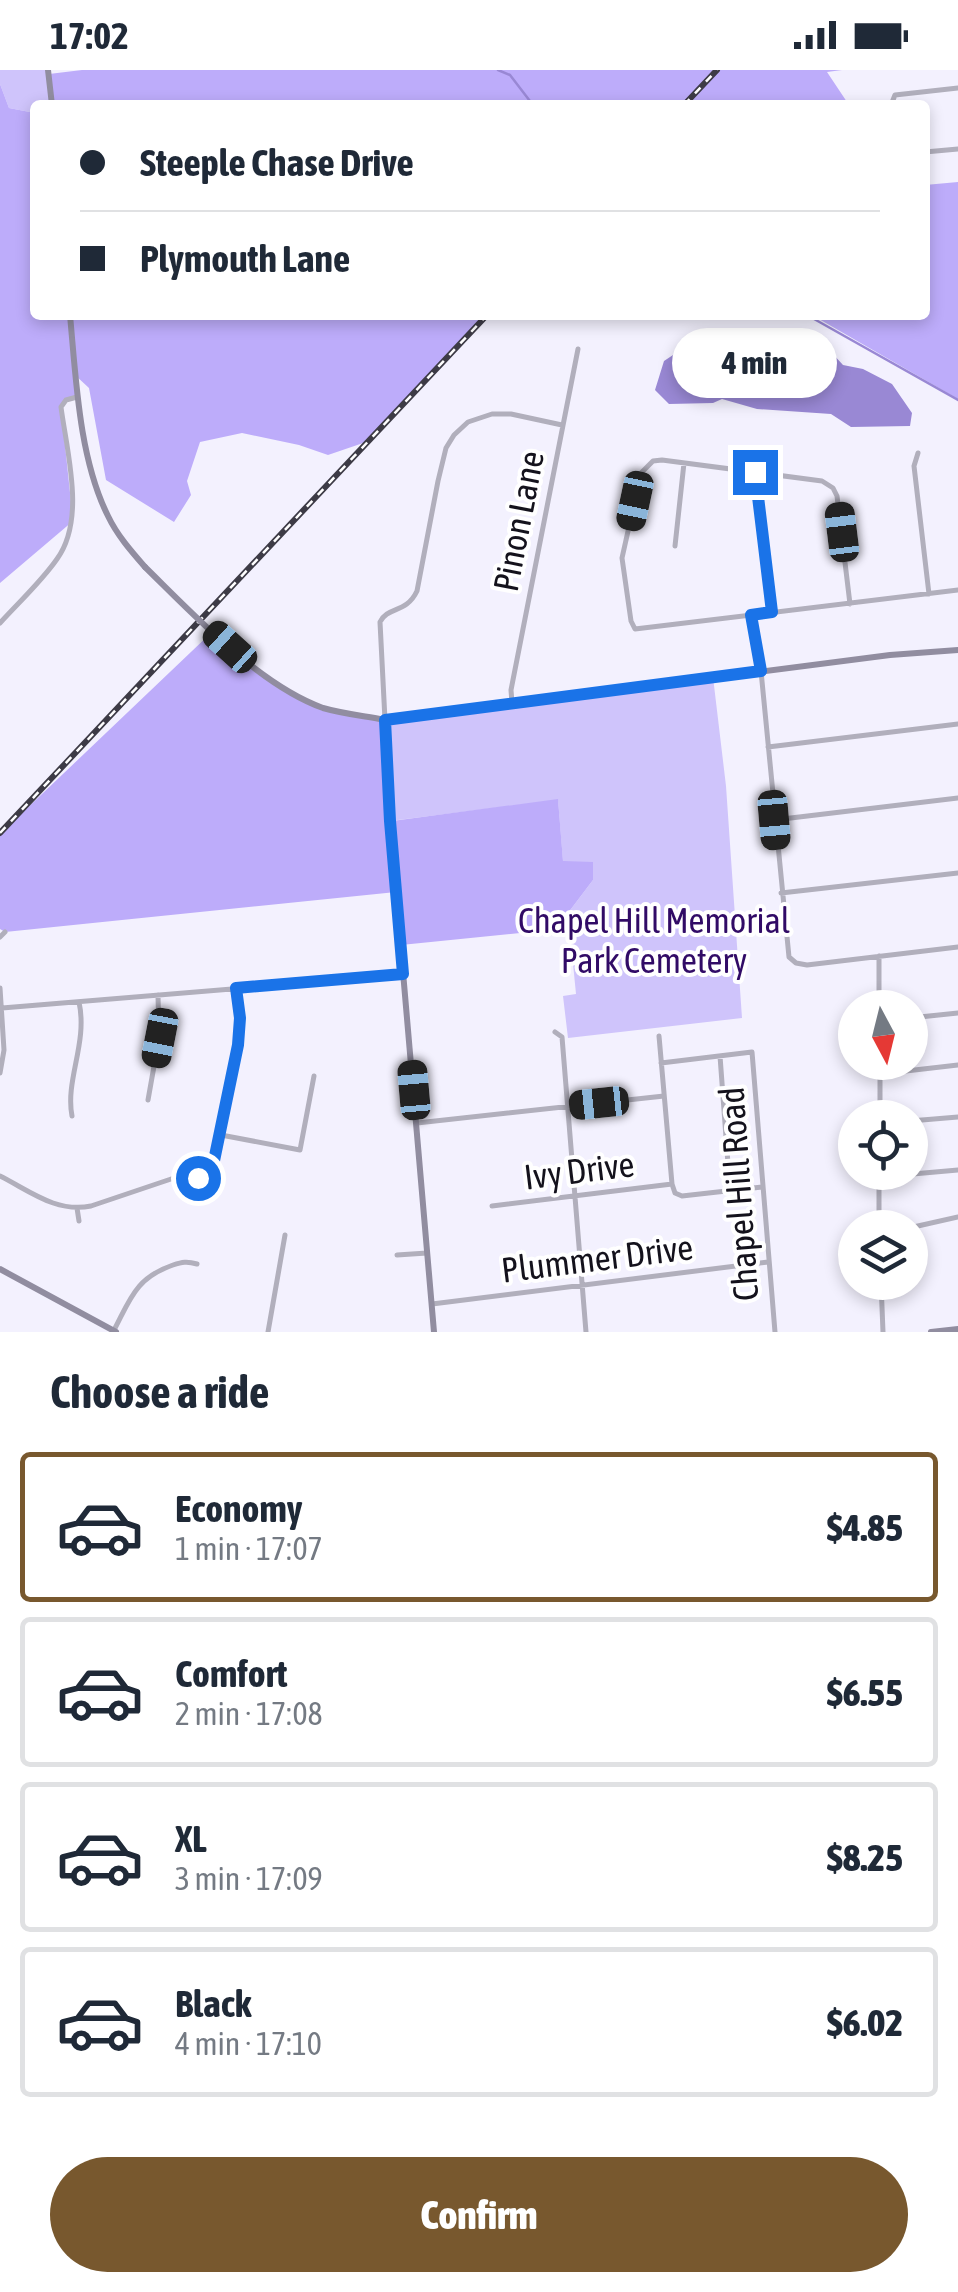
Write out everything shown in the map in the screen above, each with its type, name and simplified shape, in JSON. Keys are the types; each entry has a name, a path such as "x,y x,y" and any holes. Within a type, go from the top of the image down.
{"main road":[{"path":"48,70 51,100"},
{"path":"70,320 74,374 90,466 100,500 119,536 145,567 250,666 282,688 324,708 385,720 761,671 958,650"},
{"path":"385,720 390,821 434,1332"},
{"path":"0,1270 114,1332"},
{"path":"930,1332 958,1329"}],"street":[{"path":"893,100 895,95 958,88"},
{"path":"930,152 958,149"},
{"name":"Pinon Lane","path":"512,703 510,690 578,349"},
{"path":"0,623 58,559 69,536 72,500 61,407 66,400 79,397"},
{"path":"385,720 380,622 384,614 407,606 417,591 449,442 468,422 492,414 562,425"},
{"path":"918,453 914,466 929,594"},
{"path":"850,604 837,496 822,481 653,461 641,472 622,558 635,629 850,604 958,590"},
{"path":"676,546 684,463"},
{"path":"755,472 772,612"},
{"path":"751,615 761,671 786,950 793,961 807,965 958,947"},
{"path":"768,747 958,724"},
{"path":"774,820 958,798"},
{"path":"782,893 958,872"},
{"path":"879,956 880,990"},
{"path":"2,1008 403,974"},
{"path":"0,988 4,1056 0,1073"},
{"path":"0,1176 48,1202 77,1208 172,1178 210,1180 240,1032 236,988"},
{"path":"148,1100 160,1038 158,995"},
{"path":"72,1116 70,1103 82,1032 79,1002"},
{"path":"928,1016 958,1013"},
{"path":"555,1032 562,1037 586,1332"},
{"name":"Ivy Drive","path":"659,1036 675,1193 682,1196 762,1187"},
{"name":"Chapel Hill Road","path":"720,1056 752,1052 774,1332"},
{"path":"662,1063 720,1056 730,1191"},
{"path":"928,1068 958,1065"},
{"path":"221,1134 300,1150 314,1076"},
{"path":"417,1124 664,1096"},
{"path":"928,1120 958,1117"},
{"path":"928,1172 958,1170"},
{"name":"Ivy Drive","path":"492,1206 672,1184"},
{"path":"77,1208 79,1221"},
{"path":"928,1224 958,1217"},
{"path":"268,1332 285,1235"},
{"path":"396,1255 428,1252"},
{"path":"114,1332 146,1277 184,1262 197,1264"},
{"name":"Plummer Drive","path":"432,1304 768,1262"},
{"path":"882,1300 883,1332"}],"green space":[{"path":"0,70 48,70 51,100 30,100 30,112 9,108 0,84"},
{"name":"Chapel Hill Memorial Park Cemetery","path":"713,677 726,786 742,1018 568,1038 563,996 576,994 568,913 593,880 592,862 563,862 558,800 390,821 385,720"}],"shaded area":[{"path":"82,70 842,70 827,72 846,100 52,100 49,74"},
{"path":"0,84 9,108 30,112 30,320 485,320 369,441 328,455 242,433 200,442 187,481 191,495 174,522 106,480 89,388 75,375 77,396 61,407 73,521 0,583"},
{"path":"958,182 958,399 821,320 930,320 930,185"},
{"path":"772,341 821,341 843,365 863,369 892,384 912,413 910,426 851,427 831,414 757,409 722,399 713,403 669,404 655,390 664,361 679,351 753,352"},
{"path":"213,631 282,688 323,708 385,720 392,821 558,799 563,861 593,862 593,880 568,913 569,928 401,945 396,892 5,932 0,929 0,834"}],"waterway":[{"path":"498,70 510,75 529,100"},
{"path":"816,320 958,400"}],"railway":[{"path":"689,100 717,70"},
{"path":"0,833 482,320"}],"route":[{"path":"198,1178 210,1180 221,1134 240,1032 236,988 403,974 385,720 761,671 751,615 772,612 755,472"}]}
